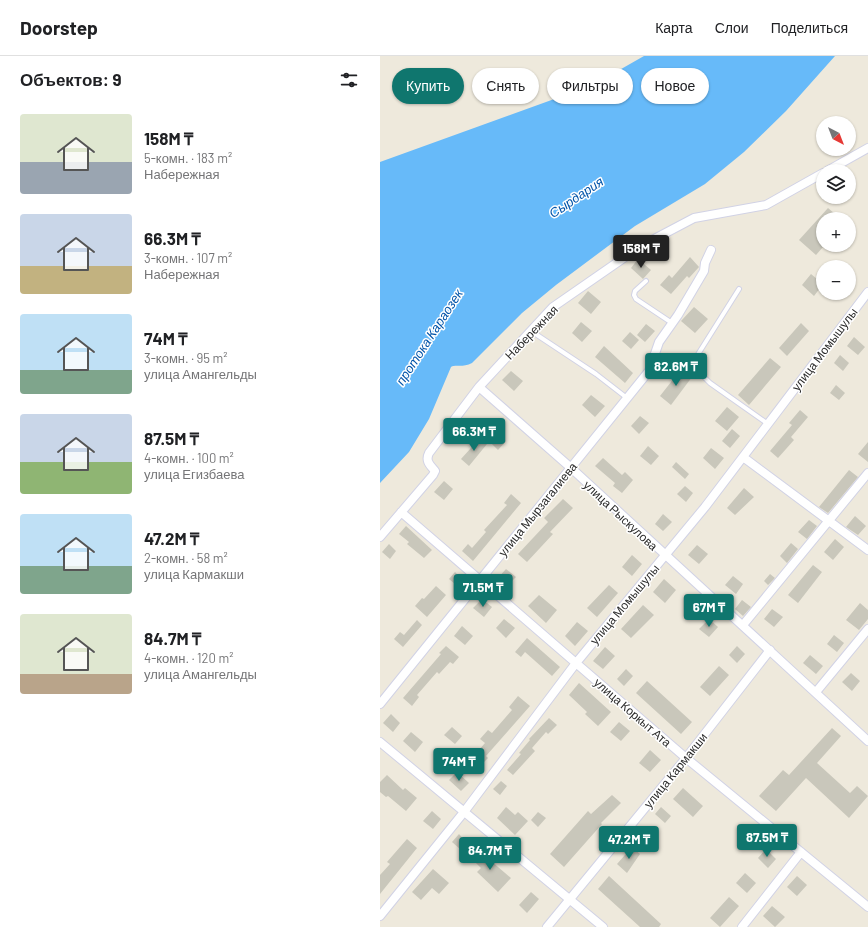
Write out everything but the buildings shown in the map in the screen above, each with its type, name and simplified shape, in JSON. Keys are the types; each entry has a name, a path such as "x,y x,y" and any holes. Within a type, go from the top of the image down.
{"street":[{"path":"839,164 868,148"},
{"name":"Набережная","path":"380,538 435,472 427,462 426,458 478,387 553,307 641,246 694,218 766,205 816,177"},
{"path":"672,324 704,271 705,264 711,250"},
{"name":"улица Момышулы","path":"380,916 464,812 576,663 665,556 743,457 868,292"},
{"name":"улица Мырзагалиева","path":"380,704 649,371 658,342 672,324"},
{"name":"улица Рыскулова","path":"478,387 570,467 665,556 743,625 868,741"},
{"path":"743,457 868,550"},
{"path":"743,625 868,473"},
{"name":"улица Коркыт Ата","path":"401,512 686,758 868,907"},
{"path":"816,692 868,629"},
{"name":"улица Кармакши","path":"547,927 568,899 686,758 770,650"},
{"path":"380,742 603,927"},
{"path":"742,927 801,852"}],"lane":[{"path":"646,281 635,291 634,295 636,299 672,324"},
{"path":"739,289 701,347 695,359 696,369 710,383 768,424"},
{"path":"531,331 596,374 626,398"}],"water":[{"path":"644,56 835,56 786,111 744,152 705,184 635,226 556,285 522,313 472,363 451,367 429,419 409,452 380,483 380,162 547,102 547,104 633,104 633,68 623,68"}],"water label":[{"name":"Сырдария","path":"576,197"},
{"name":"протока Караозек","path":"429,337"}]}
